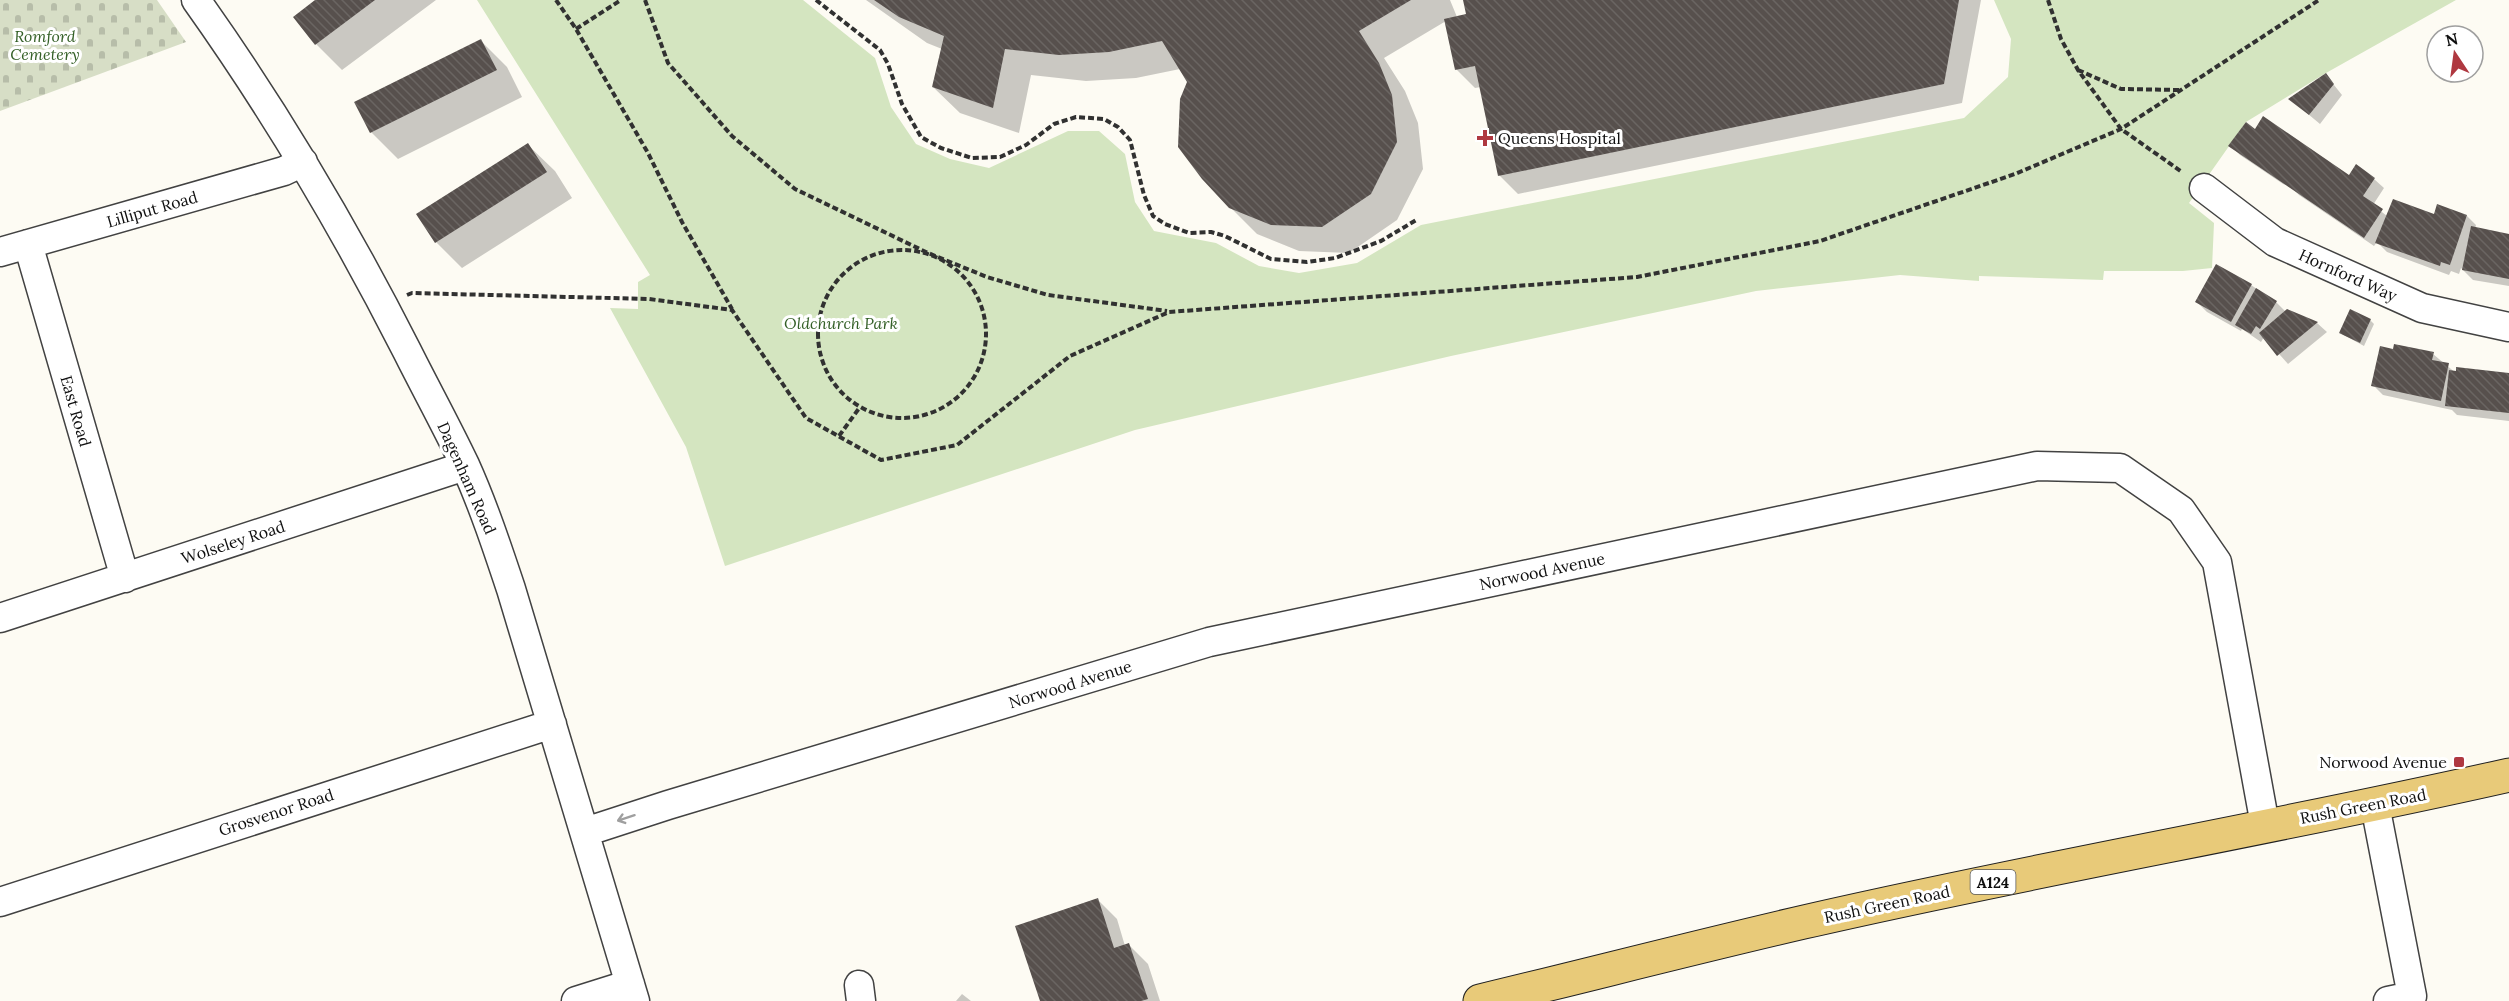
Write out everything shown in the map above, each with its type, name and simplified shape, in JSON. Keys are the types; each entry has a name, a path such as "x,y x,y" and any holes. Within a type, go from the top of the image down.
{"main road":[{"name":"Rush Green Road","path":"1480,1001 1805,921 2265,825 2375,805 2509,775"}],"street":[{"name":"Dagenham Road","path":"196,0 236,56 303,162 384,303 465,466 508,579 632,993"},
{"name":"Lilliput Road","path":"0,252 284,171 303,162"},
{"name":"Hornford Way","path":"2204,188 2275,242 2422,308 2509,327"},
{"name":"East Road","path":"28,244 125,578"},
{"name":"Wolseley Road","path":"0,618 465,466"},
{"name":"Norwood Avenue","path":"585,832 1209,642 2037,466 2120,468 2181,510 2217,562 2265,825"},
{"name":"Grosvenor Road","path":"0,902 552,723"},
{"path":"2375,805 2412,996 2388,1001"},
{"path":"576,1001 632,993"}],"path":[{"path":"556,0 576,29 648,153 682,222 732,310 806,418 881,460 957,445 1070,356 1169,312"},
{"path":"576,29 621,0"},
{"path":"645,0 668,63 732,136 795,189 928,253 953,266 972,286 984,312 986,340 980,368 964,391 942,408 915,417 886,417 860,407 839,390 824,367 818,340 819,322 820,313 831,287 849,267 874,254 901,249 928,253 987,277 1048,295 1169,312 1637,277 1820,241 2015,174 2121,129 2319,0"},
{"path":"816,0 880,51 888,64 902,104 921,136 941,148 972,158 1000,157 1026,145 1054,124 1076,117 1104,119 1118,127 1130,140 1144,195 1153,216 1165,224 1189,233 1211,232 1225,236 1271,259 1307,262 1335,258 1381,241 1418,219"},
{"path":"2048,0 2061,39 2078,70 2121,129 2204,188"},
{"path":"2078,70 2121,90 2183,90"},
{"path":"384,303 412,293 649,299 732,310"},
{"path":"839,436 860,407"}],"green space":[{"name":"Romford Cemetery","path":"0,0 157,0 186,42 0,111"},
{"name":"Oldchurch Park","path":"477,0 803,0 875,58 891,107 916,144 950,159 989,168 1068,131 1099,131 1125,154 1135,202 1154,231 1216,243 1259,266 1299,273 1357,263 1421,225 1964,118 2008,77 2011,39 1994,0 2456,0 2326,73 2246,122 2189,203 2214,223 2212,268 2183,271 2104,271 2103,280 1979,276 1979,281 1900,275 1756,291 1451,356 1135,430 725,566 686,447 610,308 638,309 638,282 650,275"}],"building":[{"path":"315,0 375,0 315,45 293,17"},
{"path":"874,0 1411,0 1359,31 1379,63 1392,95 1397,142 1371,194 1322,227 1271,225 1229,208 1202,179 1178,147 1180,99 1187,82 1162,41 1109,52 1059,55 1005,49 993,108 932,87 944,36 899,17"},
{"path":"1463,0 1959,0 1944,84 1498,176 1475,66 1455,70 1444,19 1466,14"},
{"path":"481,39 497,70 370,133 354,102"},
{"path":"2326,73 2334,84 2309,115 2288,99"},
{"path":"2263,116 2349,175 2356,164 2375,178 2363,196 2383,209 2364,238 2228,146 2246,122 2255,129"},
{"path":"528,143 547,172 435,243 416,214"},
{"path":"2393,199 2434,214 2437,204 2467,215 2450,265 2441,262 2440,266 2375,243"},
{"path":"2471,226 2509,234 2509,279 2462,270"},
{"path":"2216,264 2252,284 2231,322 2195,302"},
{"path":"2256,288 2277,301 2260,329 2256,326 2251,334 2235,325"},
{"path":"2287,309 2318,322 2277,356 2259,333"},
{"path":"2350,309 2371,319 2360,343 2339,333"},
{"path":"2394,344 2434,352 2432,360 2449,363 2441,401 2371,386 2380,346 2393,349"},
{"path":"2456,367 2509,373 2509,413 2445,406 2449,370 2456,371"},
{"path":"1098,898 1114,948 1129,943 1148,999 1141,1001 1040,1001 1015,926"}],"place":[{"name":"Queens Hospital","path":"1485,138"},
{"name":"Norwood Avenue","path":"2459,762"}]}
